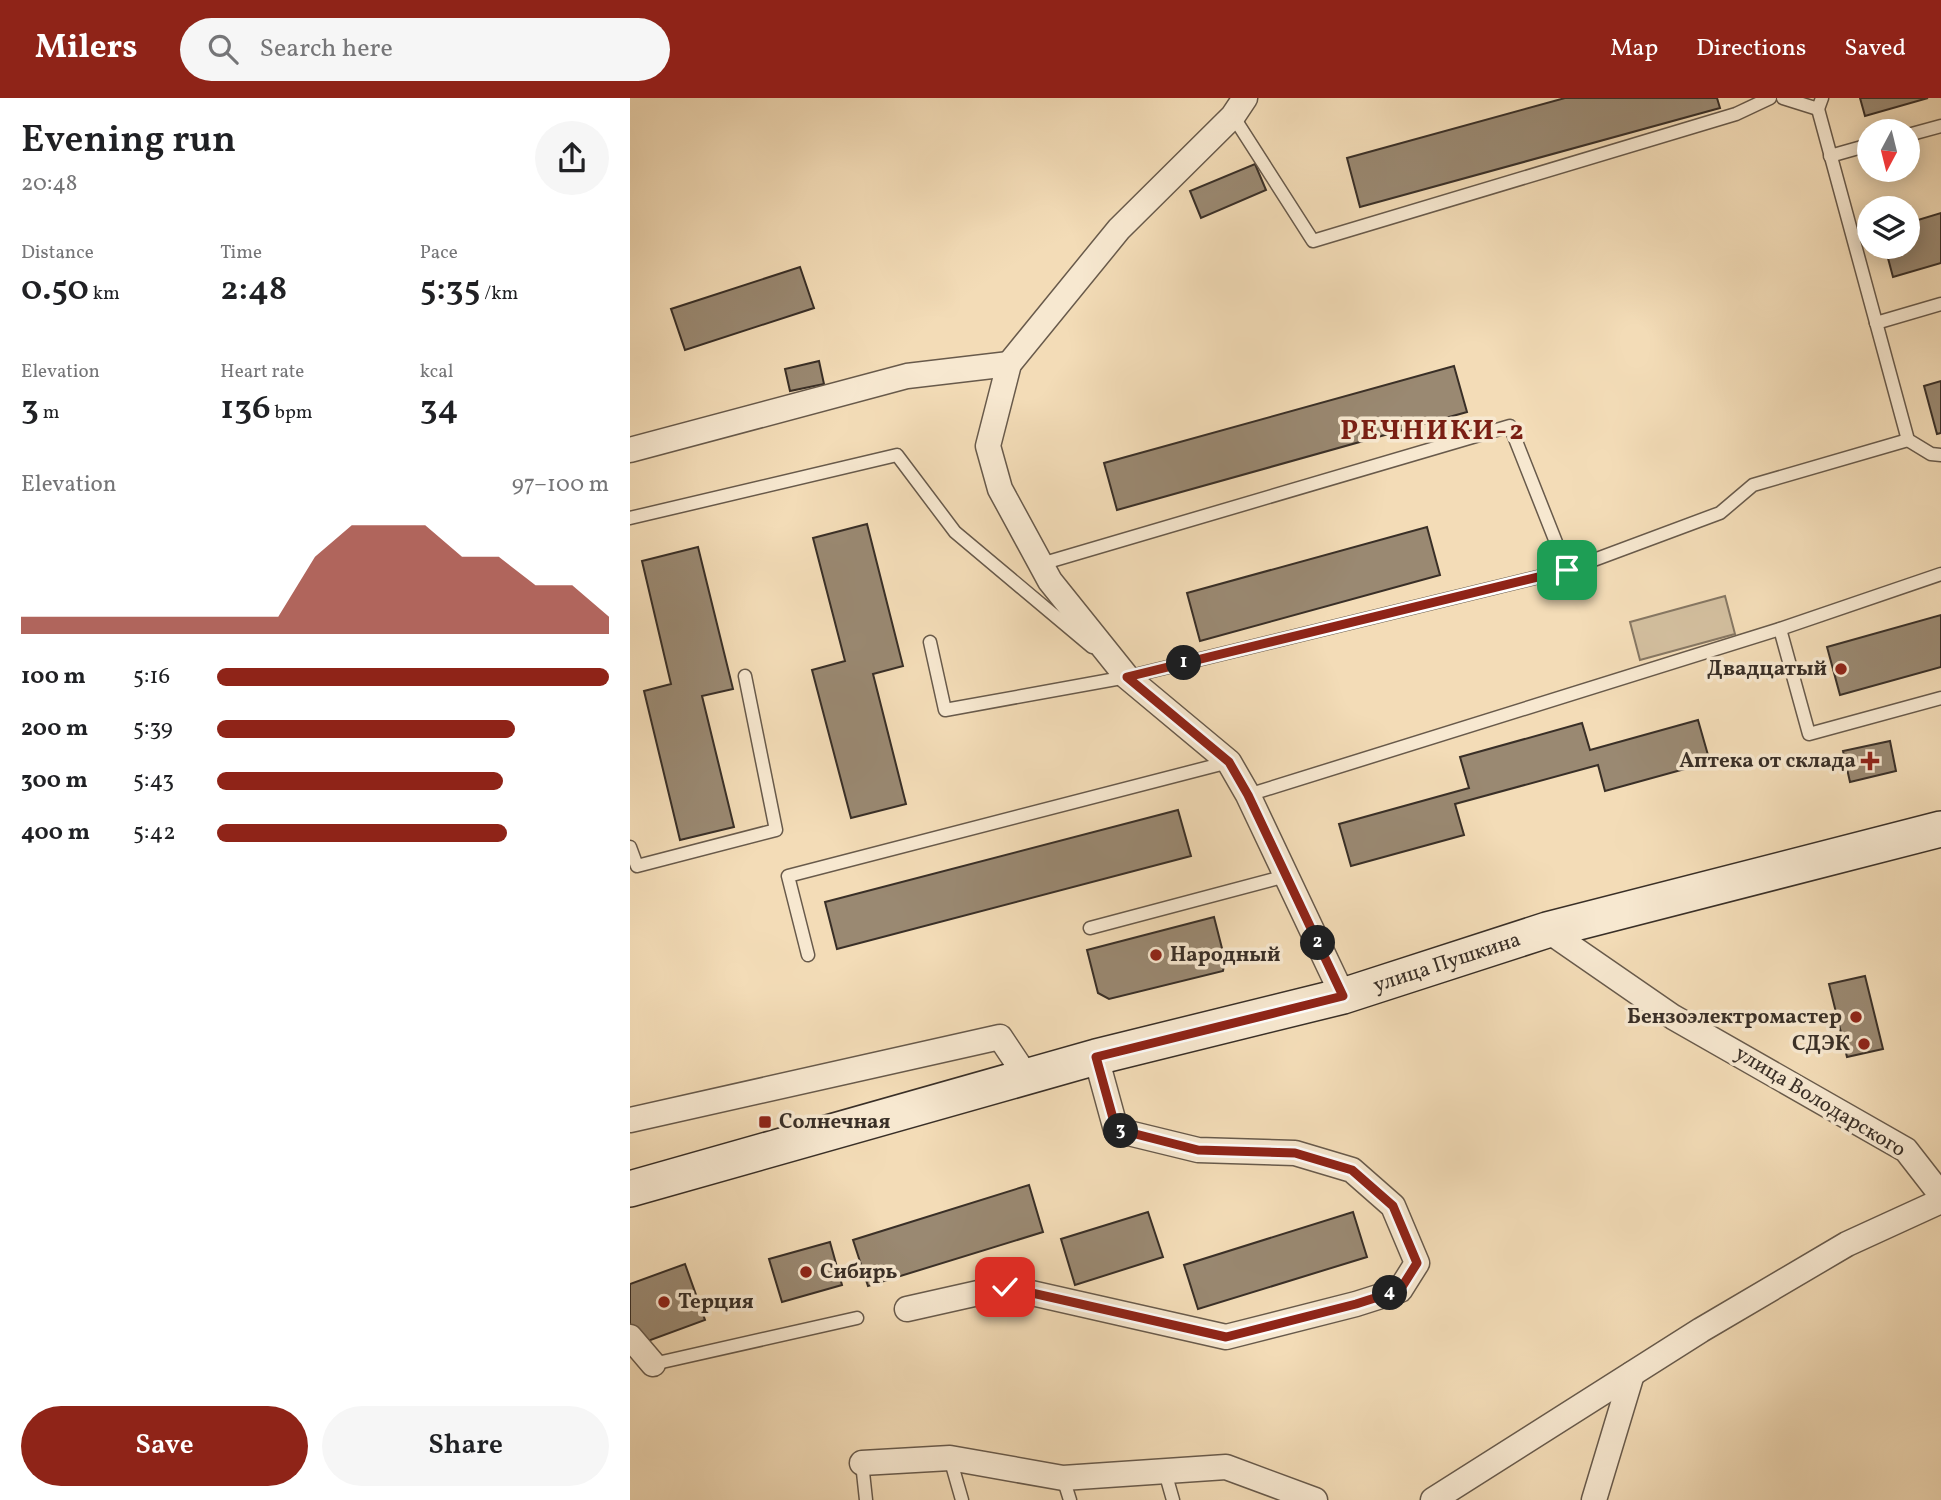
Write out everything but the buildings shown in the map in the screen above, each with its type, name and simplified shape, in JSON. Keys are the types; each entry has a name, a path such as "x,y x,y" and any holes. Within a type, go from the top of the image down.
{"main road":[{"name":"улица Пушкина","path":"630,1189 1096,1057 1343,996 1547,930 1941,829"}],"street":[{"path":"1239,107 1119,229 1009,364 988,446 1000,489 1050,581 1127,677 1229,762 1248,795 1343,996"},
{"path":"630,450 907,376 1009,364"},
{"name":"улица Володарского","path":"1547,930 1673,1017 1906,1150 1941,1195"},
{"path":"630,1120 1000,1037 1026,1076"},
{"path":"907,1308 1005,1287 1226,1337 1400,1290 1417,1263 1393,1206 1352,1170 1295,1153 1198,1150 1116,1129 1096,1057"},
{"path":"1433,1500 1632,1374 1847,1244 1941,1201"},
{"path":"630,1337 653,1364"},
{"path":"1594,1500 1632,1374"},
{"path":"862,1463 950,1458 1067,1489 1165,1472 1226,1467 1315,1500"}],"lane":[{"path":"1239,107 1313,241 1736,114 1770,98"},
{"path":"1783,98 1820,104 1830,156 1908,440 1931,454 1941,455"},
{"path":"1920,132 1941,126"},
{"path":"1830,156 1857,148"},
{"path":"1876,323 1941,304"},
{"path":"1041,564 1510,426 1567,570"},
{"path":"930,642 944,710 1127,677 1567,570 1720,513 1753,485 1908,440"},
{"path":"630,518 897,455 955,532 1127,677"},
{"path":"1248,795 1780,629 1941,574"},
{"path":"1780,629 1809,734 1941,698"},
{"path":"630,847 637,866 776,830 745,676"},
{"path":"808,955 788,876 1229,762"},
{"path":"1090,928 1286,876"},
{"path":"653,1364 858,1318"},
{"path":"950,1458 962,1500"},
{"path":"862,1463 866,1500"},
{"path":"1165,1472 1173,1500"}],"shaded area":[{"path":"1725,596 1735,634 1640,660 1630,622"}],"place":[{"name":"Двадцатый","path":"1841,669"},
{"name":"Аптека от склада","path":"1870,761"},
{"name":"Народный","path":"1156,955"},
{"name":"Бензоэлектромастер","path":"1856,1017"},
{"name":"СДЭК","path":"1864,1044"},
{"name":"Солнечная","path":"765,1122"},
{"name":"Сибирь","path":"806,1272"},
{"name":"Терция","path":"664,1302"}],"district":[{"name":"РЕЧНИКИ-2","path":"1433,431"}],"route":[{"path":"1005,1287 1226,1337 1400,1290 1417,1263 1393,1206 1352,1170 1295,1153 1198,1150 1116,1129 1096,1057 1343,996 1248,795 1229,762 1127,677 1567,570"}]}
